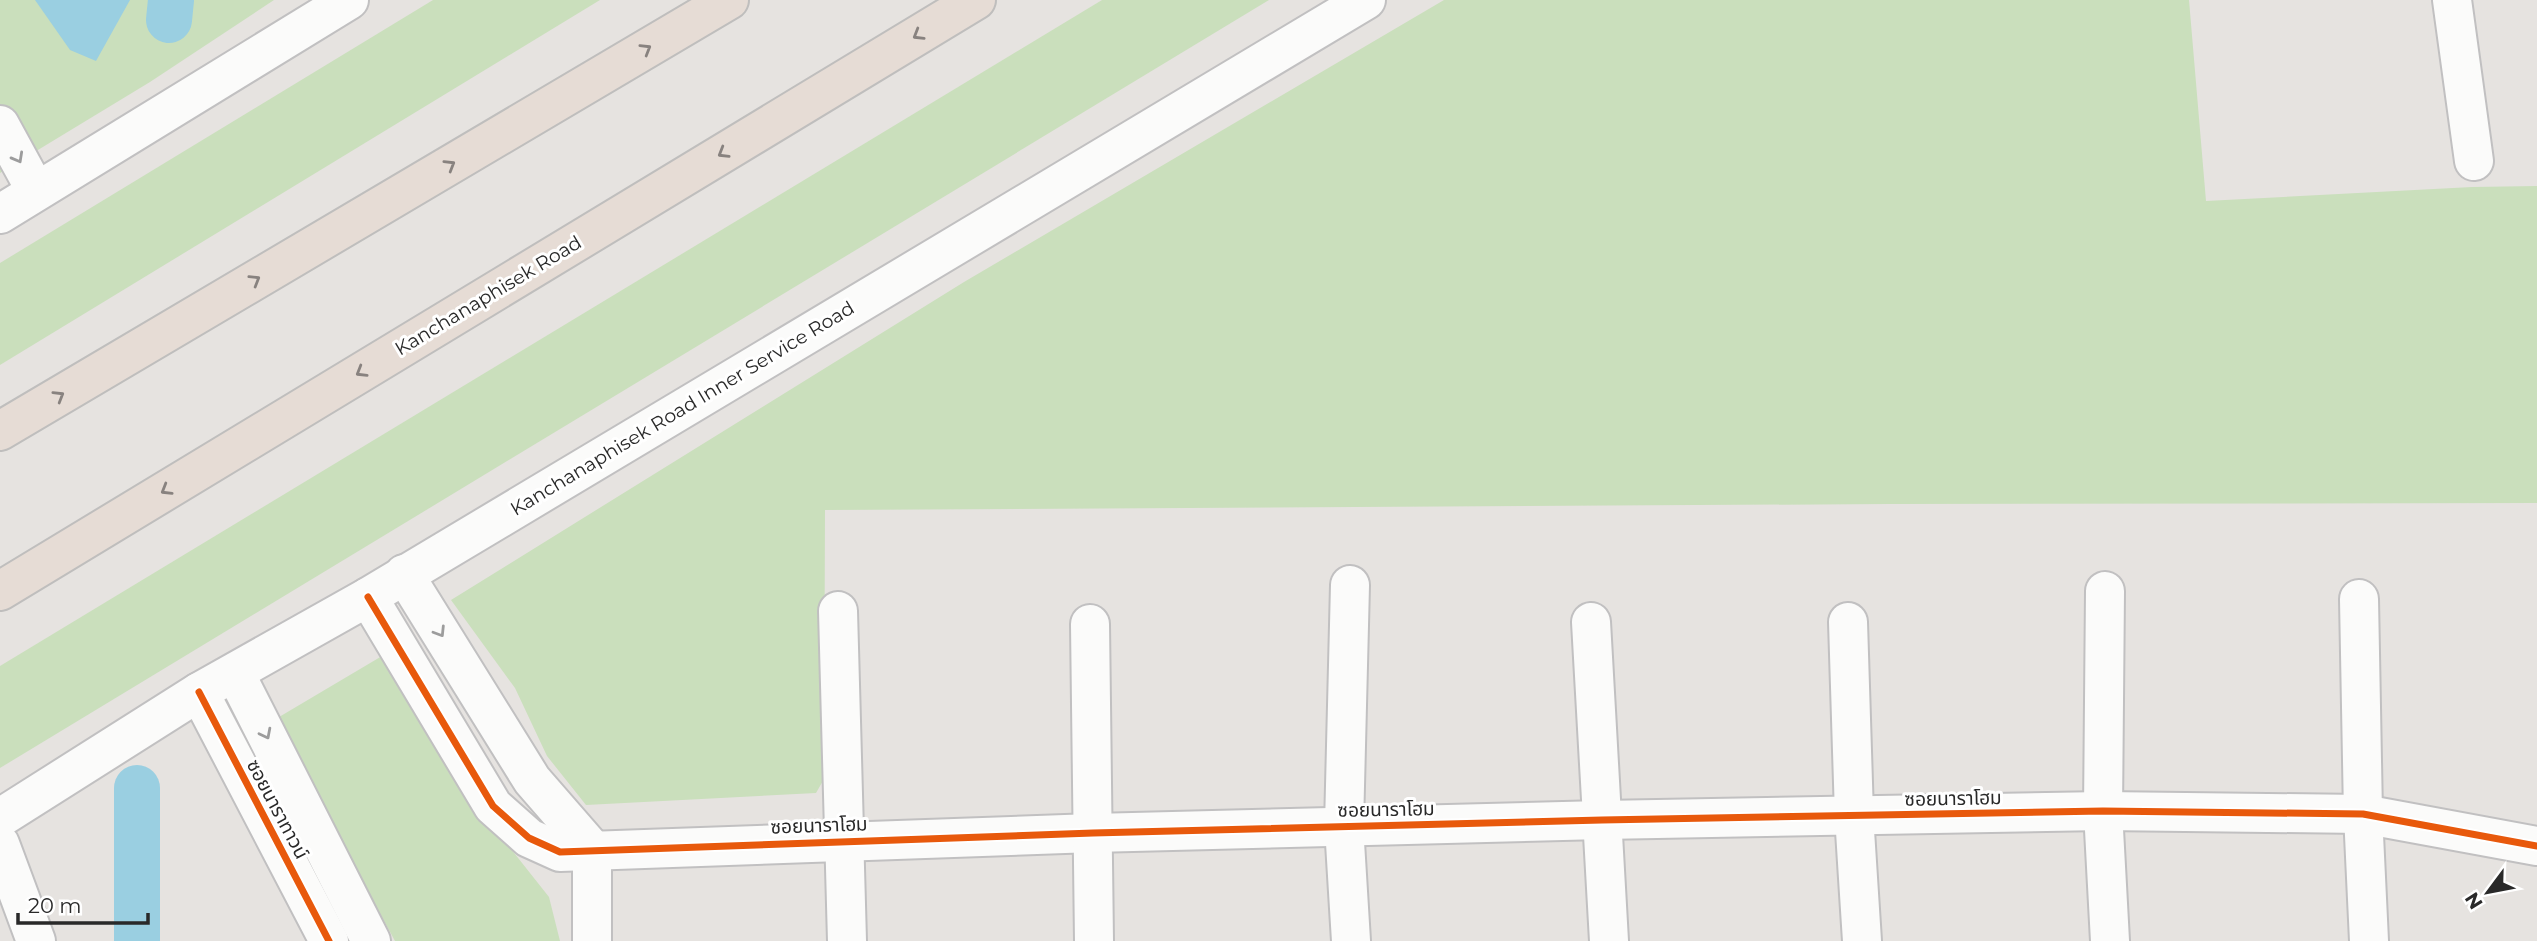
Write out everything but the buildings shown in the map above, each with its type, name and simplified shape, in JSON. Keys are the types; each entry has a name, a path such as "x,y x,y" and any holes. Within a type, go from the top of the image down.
{"highway":[{"path":"0,431 729,0"},
{"name":"Kanchanaphisek Road","path":"0,591 976,0"}],"street":[{"path":"0,214 349,0"},
{"name":"Kanchanaphisek Road Inner Service Road","path":"0,818 198,692 368,597 1366,0"},
{"path":"2457,1 2474,161"},
{"path":"0,125 36,191"},
{"path":"404,574 531,780 592,849 592,941"},
{"path":"1349,586 1344,826 1351,941"},
{"path":"2105,591 2103,811 2110,941"},
{"name":"ซอยนาราโฮม","path":"368,597 493,806 529,838 560,852 844,840 1344,826 2103,811 2363,814 2537,846"},
{"path":"2358,599 2369,941"},
{"path":"838,611 847,941"},
{"path":"1591,622 1609,941"},
{"path":"1848,622 1854,815 1862,941"},
{"path":"1090,624 1094,941"},
{"name":"ซอยนาราทาวน์","path":"235,673 371,941"},
{"name":"ซอยนาราทาวน์","path":"198,692 329,941"},
{"path":"0,844 36,941"}],"green space":[{"path":"0,0 274,0 150,82 0,173"},
{"path":"433,0 600,0 0,365 0,263"},
{"path":"1102,0 1269,0 0,768 0,666"},
{"path":"1444,0 2189,0 2206,201 2537,186 2537,503 825,510 824,779 816,793 586,805 547,756 515,688 451,600 964,282"},
{"path":"382,656 457,781 549,897 560,941 395,941 274,720"}],"water":[{"path":"35,0 130,0 96,61 70,50"}],"waterway":[{"path":"169,20 171,0"},
{"path":"137,788 137,941"}],"cycle path":[{"path":"368,597 493,806 529,838 560,852 1093,833 2103,811 2363,814 2537,846"},
{"path":"199,692 329,941"}]}
